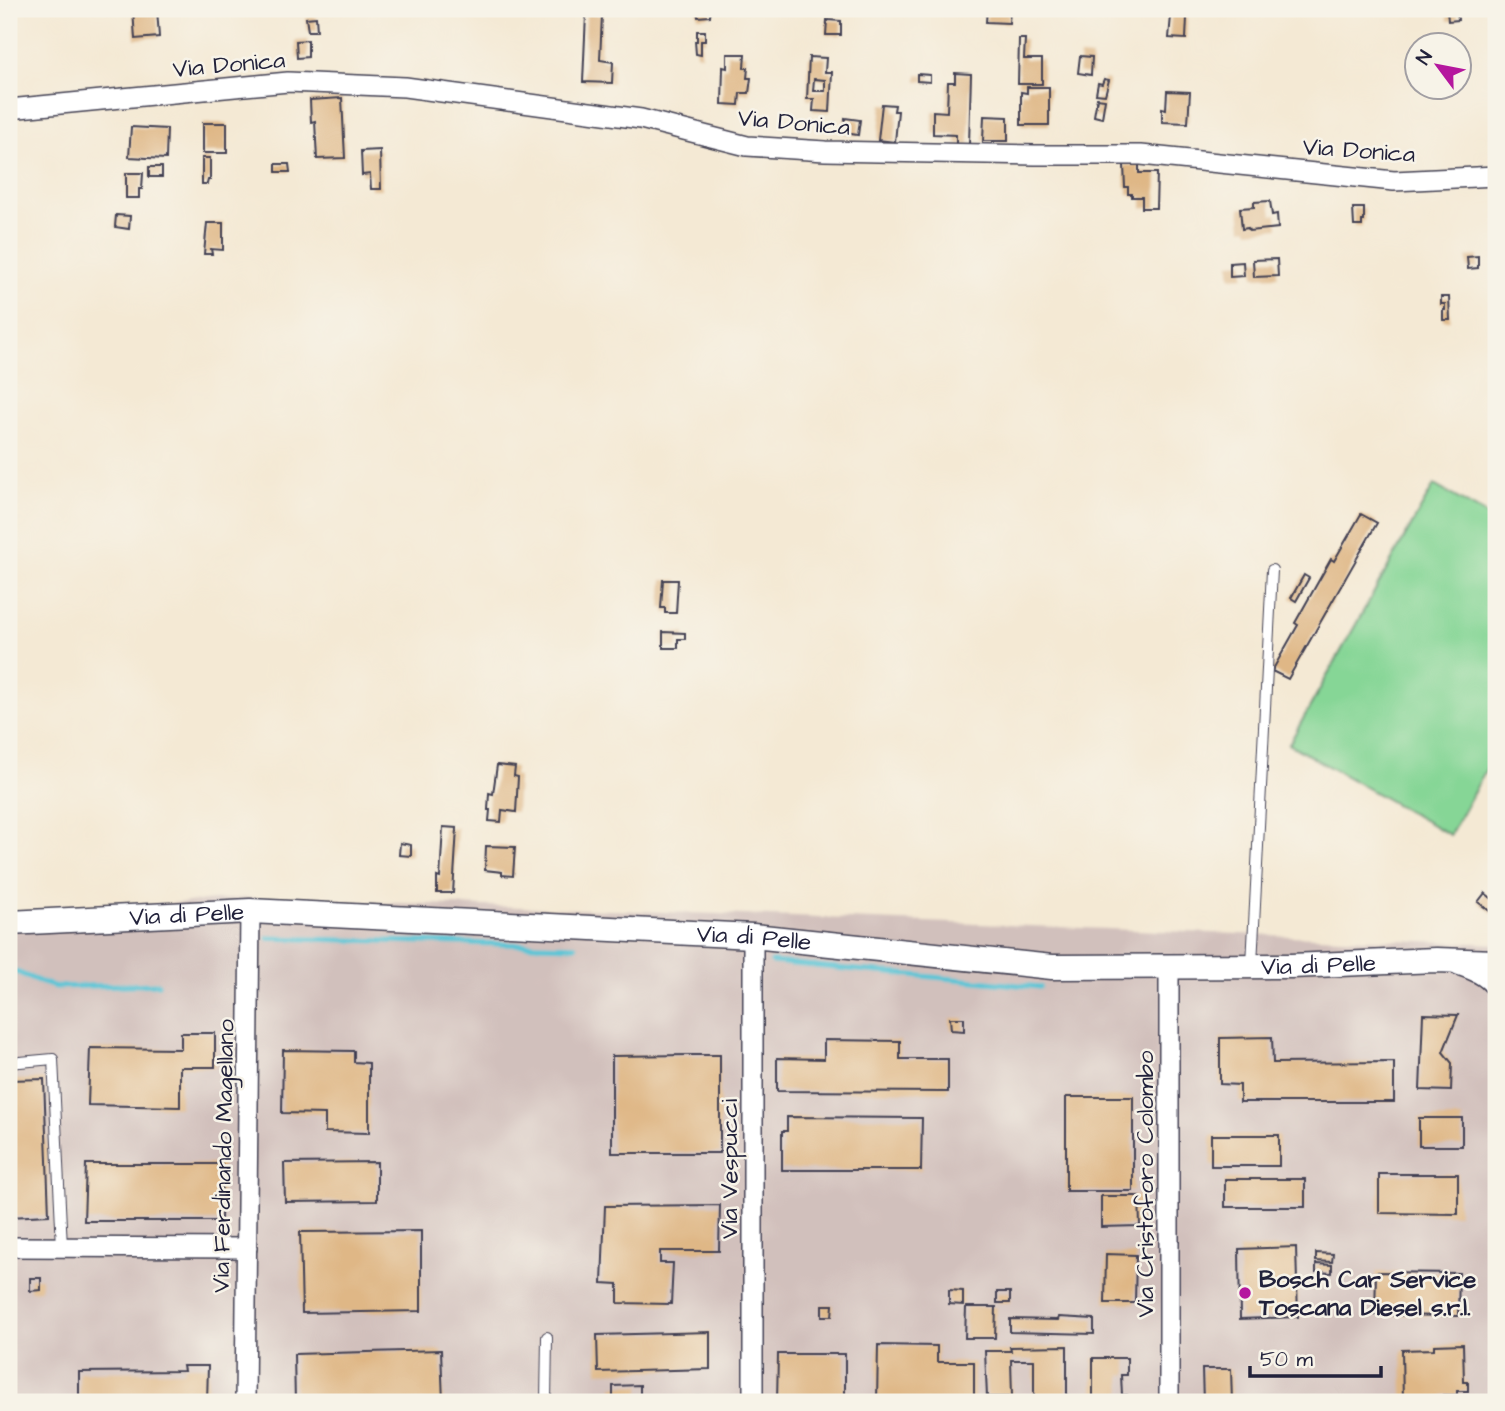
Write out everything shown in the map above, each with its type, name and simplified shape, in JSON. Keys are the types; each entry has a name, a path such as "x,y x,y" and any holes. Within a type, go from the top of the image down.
{"street":[{"name":"Via Donica","path":"9,109 288,82 340,84 405,87 641,119 747,146 825,151 1141,155 1394,181 1496,176"},
{"name":"Via di Pelle","path":"9,923 250,911 753,936 1052,967 1252,966 1436,960 1496,962"},
{"name":"Via Ferdinando Magellano","path":"245,1402 250,911"},
{"name":"Via Vespucci","path":"753,936 753,1402"},
{"path":"1436,960 1462,966 1480,974 1496,988"},
{"name":"Via Cristoforo Colombo","path":"1169,966 1170,1402"},
{"path":"9,1247 247,1248"}],"lane":[{"path":"1252,966 1272,570"},
{"path":"9,1063 53,1059 62,1247"},
{"path":"547,1337 547,1402"}],"shaded area":[{"path":"245,898 1496,944 1496,1402 9,1402 9,915"}],"green space":[{"path":"1434,485 1496,520 1496,752 1450,835 1289,744"}],"building":[{"path":"133,9 157,9 159,37 135,39"},
{"path":"697,9 711,9 710,16 698,17"},
{"path":"987,9 1010,9 1009,23 986,22"},
{"path":"1447,9 1457,9 1458,20 1448,21"},
{"path":"586,14 602,15 600,60 613,62 612,83 583,82"},
{"path":"1171,16 1187,17 1186,39 1169,38"},
{"path":"316,17 317,31 308,31 306,18"},
{"path":"827,20 841,21 841,35 826,35"},
{"path":"697,31 705,31 705,41 701,41 701,55 696,54"},
{"path":"1019,39 1025,39 1024,59 1042,59 1042,84 1018,84"},
{"path":"308,40 308,57 297,58 296,41"},
{"path":"727,54 745,54 744,68 748,68 747,78 751,78 749,93 740,93 739,105 722,104 723,67 727,68"},
{"path":"1080,56 1092,57 1091,75 1078,73"},
{"path":"809,57 826,58 825,72 832,72 830,112 813,111 814,99 807,99","holes":["814,79 825,80 825,91 813,91"]},
{"path":"955,73 971,74 969,145 956,144 956,135 933,134 933,111 947,112 948,82 955,82"},
{"path":"917,74 930,75 930,82 917,81"},
{"path":"1104,79 1109,80 1105,95 1096,94 1098,83 1102,84"},
{"path":"1027,87 1049,87 1049,125 1021,125 1021,92 1027,93"},
{"path":"1167,91 1190,92 1188,123 1162,122 1162,108 1166,109"},
{"path":"342,98 345,158 317,159 315,121 311,122 310,100"},
{"path":"1097,98 1105,99 1102,118 1094,116"},
{"path":"882,104 895,105 894,111 898,111 895,142 878,140"},
{"path":"984,116 1008,117 1008,141 983,141"},
{"path":"845,118 860,120 858,135 844,133"},
{"path":"203,123 227,123 227,153 203,153"},
{"path":"131,127 167,129 166,159 129,157"},
{"path":"380,150 381,189 371,189 370,174 362,175 361,151"},
{"path":"202,158 210,158 210,180 207,184 202,184"},
{"path":"276,164 289,164 290,172 276,172"},
{"path":"1124,165 1139,165 1139,173 1157,173 1156,208 1142,208 1142,197 1128,194"},
{"path":"149,167 162,167 162,177 149,177"},
{"path":"126,173 143,173 139,198 126,198"},
{"path":"1270,201 1272,215 1277,214 1278,228 1249,231 1248,228 1242,229 1240,208 1254,207 1254,202"},
{"path":"1353,208 1364,208 1362,226 1354,226"},
{"path":"116,215 130,216 129,229 115,227"},
{"path":"207,223 223,223 223,250 211,249 212,254 204,254"},
{"path":"1478,256 1478,268 1468,269 1467,257"},
{"path":"1277,259 1278,276 1254,277 1253,260"},
{"path":"1243,262 1244,276 1230,277 1230,263"},
{"path":"1441,297 1449,297 1450,320 1443,320 1445,304 1441,304"},
{"path":"1361,514 1377,523 1288,679 1272,671 1331,559 1334,561"},
{"path":"1304,575 1309,578 1296,601 1291,598"},
{"path":"663,580 678,580 676,613 665,613 665,608 661,608"},
{"path":"663,632 685,633 685,639 678,639 678,648 663,648"},
{"path":"497,765 515,767 514,776 518,777 516,812 502,810 501,822 489,821 488,810 489,793 493,794"},
{"path":"443,827 457,828 453,893 437,893"},
{"path":"400,843 411,845 411,856 399,855"},
{"path":"486,846 515,847 513,876 485,870"},
{"path":"1485,893 1496,902 1496,916 1478,902"},
{"path":"1423,1014 1458,1015 1443,1052 1452,1063 1451,1091 1420,1090"},
{"path":"950,1018 964,1018 964,1031 951,1030"},
{"path":"181,1033 215,1033 215,1067 180,1067 180,1107 88,1105 90,1048 181,1049"},
{"path":"1272,1037 1273,1063 1394,1062 1394,1102 1240,1102 1240,1085 1220,1084 1220,1038"},
{"path":"824,1040 900,1041 900,1059 948,1059 948,1092 777,1091 777,1058 824,1059"},
{"path":"283,1050 354,1051 354,1062 369,1063 369,1133 325,1132 325,1114 282,1113"},
{"path":"720,1055 720,1153 612,1153 612,1056"},
{"path":"44,1079 49,1215 9,1217 9,1080"},
{"path":"1066,1097 1133,1097 1133,1191 1066,1191"},
{"path":"787,1117 922,1118 921,1170 782,1170 782,1131 787,1131"},
{"path":"1419,1118 1462,1118 1462,1146 1419,1146"},
{"path":"1211,1135 1279,1135 1279,1166 1211,1166"},
{"path":"377,1162 377,1201 285,1202 284,1163"},
{"path":"86,1164 222,1164 221,1221 84,1221"},
{"path":"1379,1174 1458,1174 1458,1214 1379,1213"},
{"path":"1225,1179 1305,1179 1305,1207 1225,1207"},
{"path":"1101,1196 1139,1196 1140,1226 1101,1227"},
{"path":"720,1205 719,1251 660,1251 660,1263 673,1263 671,1304 618,1303 618,1284 602,1283 605,1206"},
{"path":"421,1231 421,1311 302,1313 300,1232"},
{"path":"1296,1247 1298,1317 1240,1319 1239,1249"},
{"path":"1316,1253 1333,1254 1332,1262 1316,1261"},
{"path":"1106,1254 1136,1255 1135,1303 1105,1303"},
{"path":"1316,1264 1332,1265 1332,1273 1316,1272"},
{"path":"1376,1272 1459,1273 1458,1316 1375,1315"},
{"path":"30,1278 41,1278 41,1290 30,1291"},
{"path":"949,1290 963,1291 963,1305 949,1304"},
{"path":"997,1292 1010,1292 1010,1303 997,1303"},
{"path":"822,1305 833,1305 832,1316 822,1316"},
{"path":"966,1307 996,1307 995,1338 965,1338"},
{"path":"1059,1317 1094,1319 1094,1334 1010,1332 1010,1319 1058,1320"},
{"path":"710,1332 710,1369 598,1372 597,1335"},
{"path":"1463,1344 1464,1382 1468,1382 1468,1391 1457,1391 1457,1395 1443,1395 1444,1402 1403,1402 1402,1350 1434,1349 1434,1345"},
{"path":"878,1345 937,1346 937,1362 974,1362 974,1402 877,1402"},
{"path":"1067,1346 1067,1402 1034,1402 1034,1360 1011,1360 1012,1397 987,1397 985,1351 1011,1351 1010,1347"},
{"path":"441,1350 443,1402 295,1402 294,1354"},
{"path":"778,1354 845,1354 845,1402 777,1402"},
{"path":"1093,1358 1127,1358 1127,1375 1121,1375 1122,1395 1127,1395 1127,1402 1093,1402"},
{"path":"183,1366 208,1366 207,1402 79,1402 79,1372 184,1371"},
{"path":"1202,1369 1231,1369 1232,1402 1203,1402"},
{"path":"640,1385 640,1399 721,1396 721,1402 613,1402 613,1386"}],"waterway":[{"path":"268,938 575,946"},
{"path":"772,962 1040,987"},
{"path":"9,969 56,987 158,984"}],"place":[{"name":"Bosch Car Service Toscana Diesel s.r.l.","path":"1245,1293"}]}
